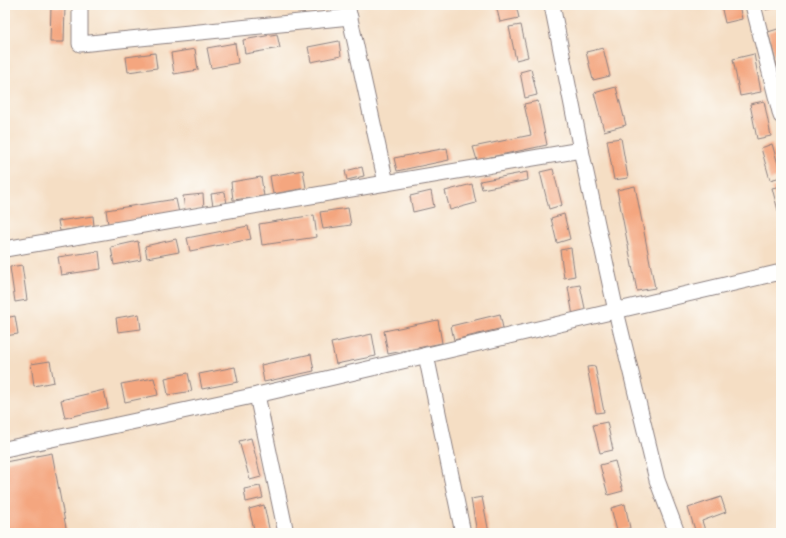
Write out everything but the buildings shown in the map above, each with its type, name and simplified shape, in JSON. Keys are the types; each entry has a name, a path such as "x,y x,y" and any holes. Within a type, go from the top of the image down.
{"street":[{"path":"80,5 80,44 348,11 386,183"},
{"path":"552,5 581,150 616,311 657,480 677,533"},
{"path":"753,5 781,116"},
{"path":"5,249 581,150"},
{"path":"5,449 257,395 781,272"},
{"path":"426,356 463,533"},
{"path":"257,395 286,533"}]}
